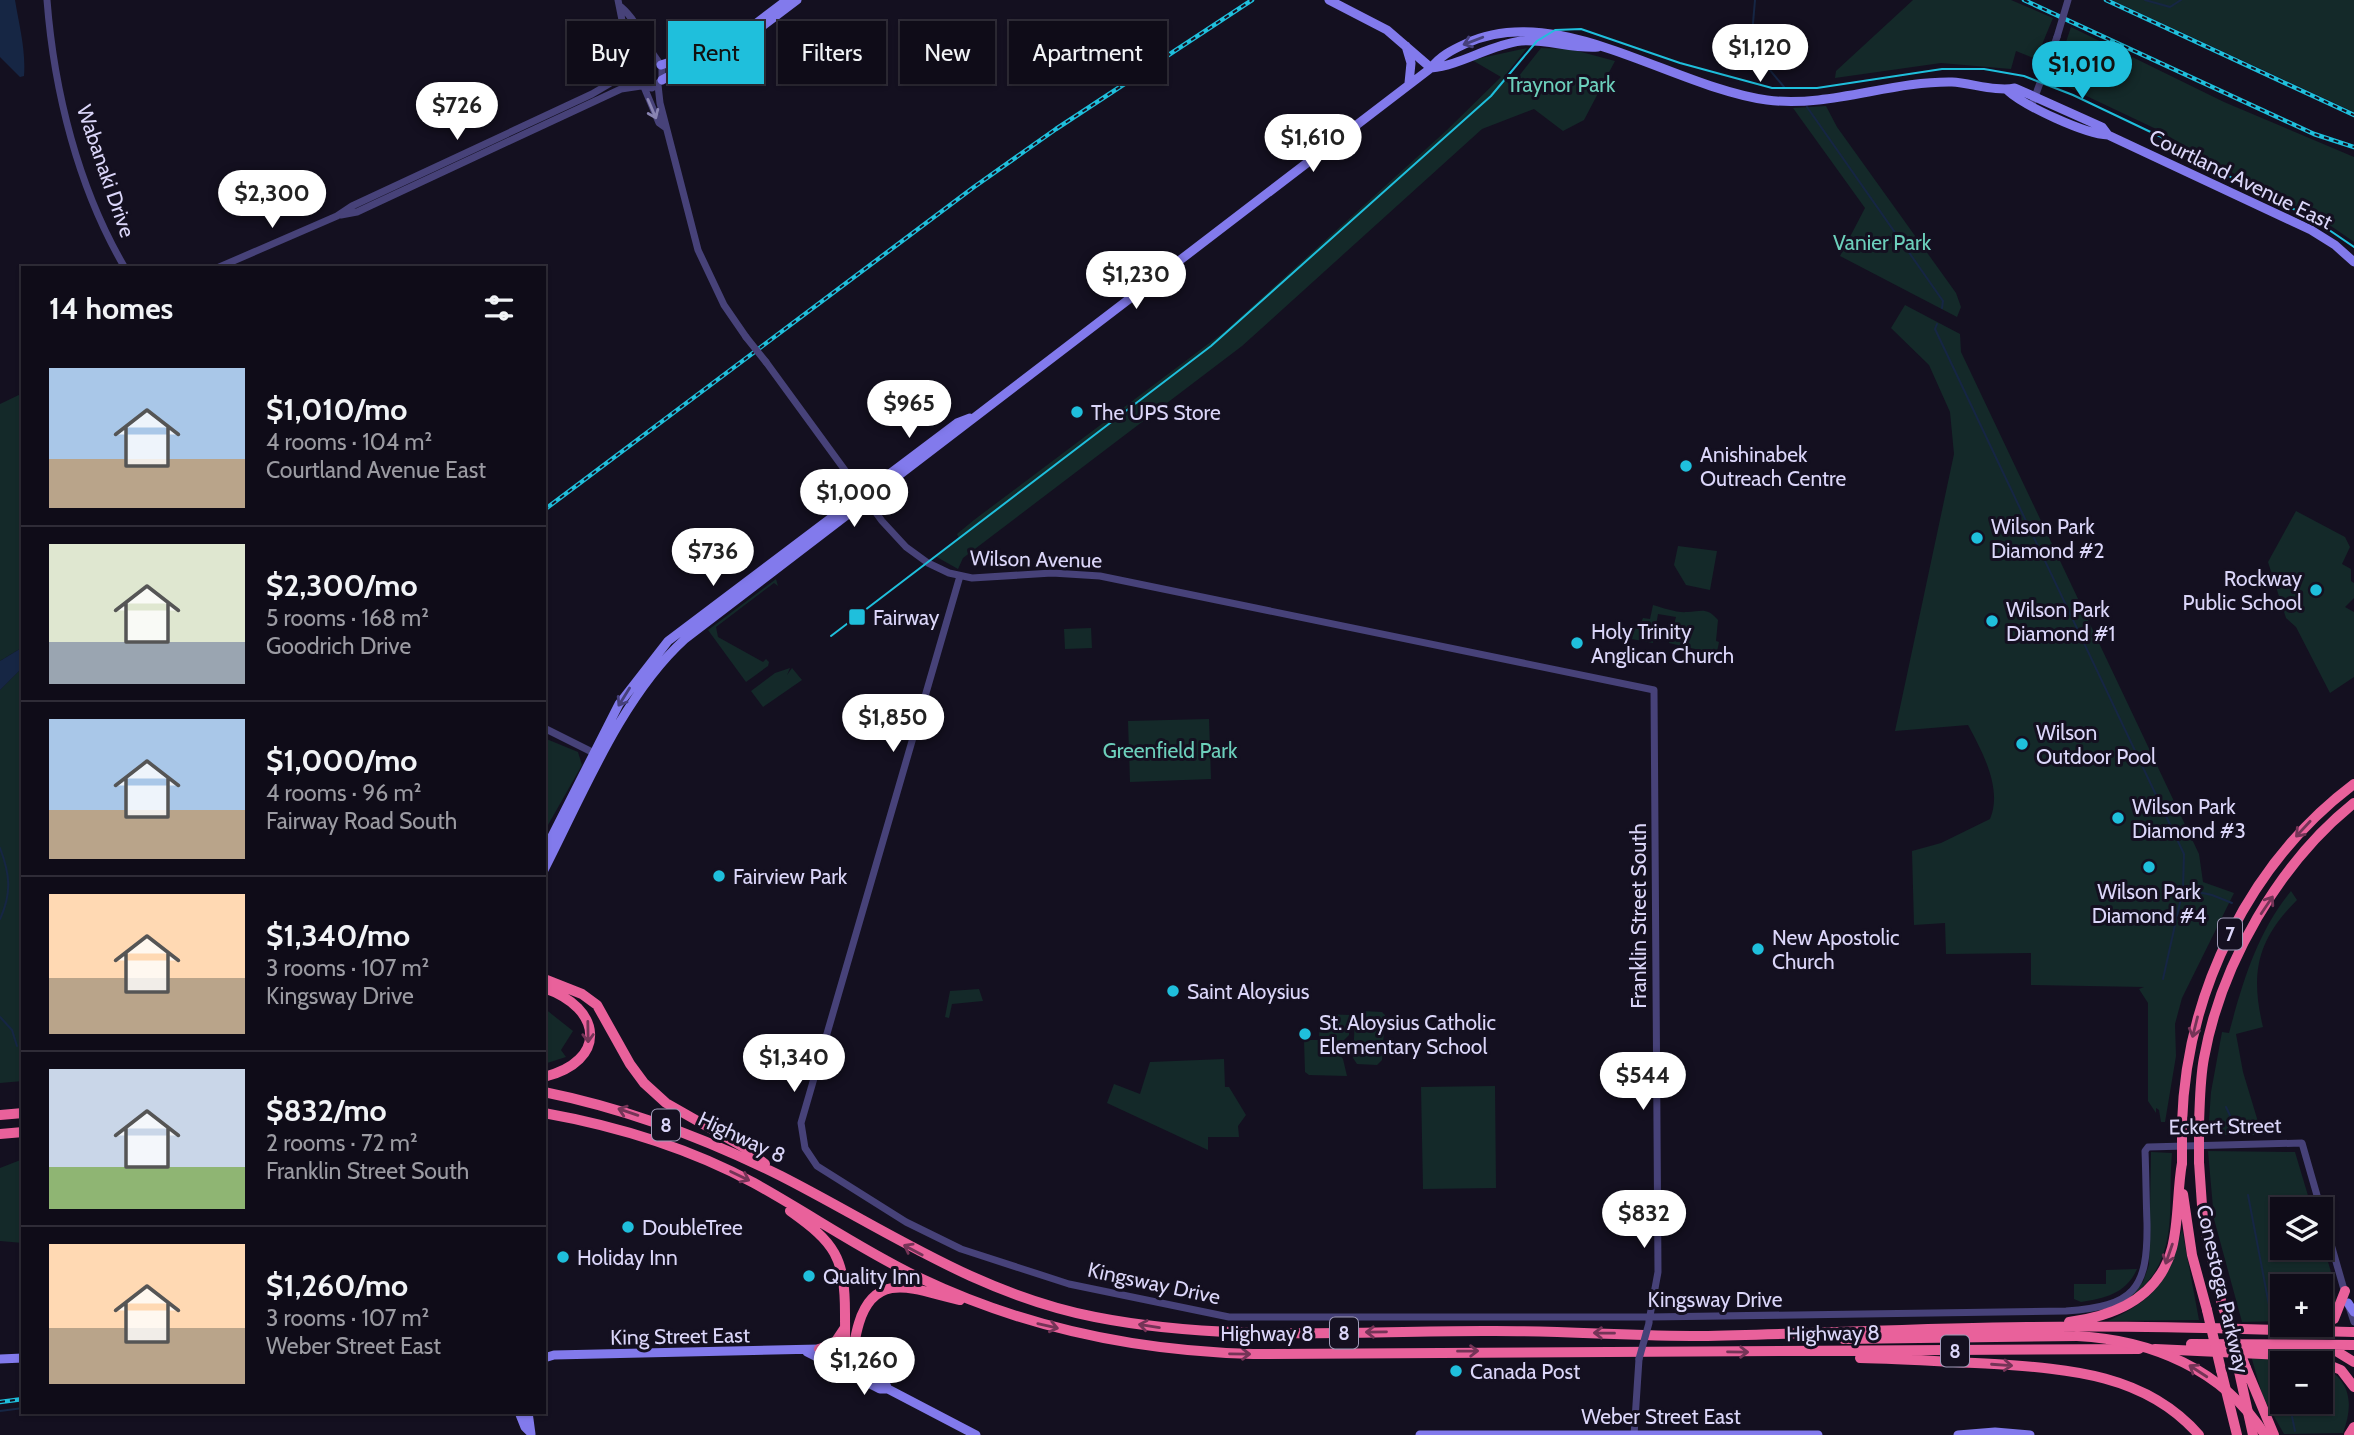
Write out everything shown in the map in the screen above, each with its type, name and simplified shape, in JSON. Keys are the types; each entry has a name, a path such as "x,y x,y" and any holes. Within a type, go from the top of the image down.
{"highway":[{"name":"Conestoga Parkway","path":"2237,1435 2185,1221 2182,1163 2183,1083 2196,1023 2213,972 2231,934 2273,867 2303,829 2354,784"},
{"name":"Conestoga Parkway","path":"2253,1435 2242,1368 2222,1305 2203,1220 2199,1123 2207,1042 2224,987 2243,944 2292,869 2314,842 2354,803"},
{"path":"546,980 582,994 597,1005 630,1064 644,1083 666,1103 745,1149 781,1176"},
{"path":"546,989 566,995 580,1007 587,1018 590,1034 579,1063 563,1072 546,1076"},
{"name":"Highway 8","path":"546,1093 606,1105 686,1132 781,1176 937,1263 1012,1293 1093,1317 1177,1330 1263,1334 1494,1331 1696,1336 2030,1327"},
{"path":"0,1115 21,1113"},
{"name":"Highway 8","path":"546,1113 607,1124 703,1158 776,1196 919,1278 983,1305 1036,1323 1148,1346 1217,1353 1497,1350 1788,1353 2122,1348"},
{"path":"0,1134 21,1132"},
{"path":"2030,1327 2103,1316 2131,1303 2153,1284 2172,1248 2182,1163"},
{"path":"776,1196 828,1241 839,1257 845,1279 846,1365"},
{"path":"846,1365 864,1310 884,1290 907,1287 983,1305"},
{"path":"2333,1319 2344,1291"},
{"path":"819,1349 834,1344 845,1327"},
{"path":"2030,1327 2270,1331"},
{"path":"2333,1332 2354,1332"},
{"path":"1696,1336 1795,1339 2077,1336 2133,1343 2184,1361 2212,1380 2238,1402 2264,1435"},
{"path":"2122,1348 2224,1343 2354,1345"},
{"path":"2322,1344 2347,1355 2354,1362"},
{"path":"2122,1348 2319,1358 2341,1370 2354,1387"},
{"path":"1788,1353 2042,1367 2098,1375 2162,1401 2199,1435"},
{"path":"2242,1368 2274,1435"},
{"path":"2349,1435 2354,1427"}],"main road":[{"path":"659,63 678,61 730,38 754,25 786,0"},
{"path":"660,82 757,30 797,0"},
{"path":"546,866 626,711 666,657 957,423 971,418 1431,68 1387,30 1329,0"},
{"name":"Courtland Avenue East","path":"1431,68 1438,58 1471,41 1522,30 1589,42 1723,92 1769,100 1817,100 1937,83 1982,85 2007,90 2015,88 2097,134 2108,135 2311,230 2335,245 2354,262"},
{"name":"Courtland Avenue East","path":"1431,68 1442,67 1480,51 1521,41 1542,40 1598,47"},
{"path":"1405,44 1411,63 1409,84"},
{"path":"546,848 630,687 668,641 865,496"},
{"path":"2348,1303 2354,1312"},
{"path":"819,1349 880,1388 888,1389 976,1435"},
{"name":"King Street East","path":"548,1355 807,1352 819,1349"},
{"name":"King Street East","path":"807,1352 846,1365"},
{"path":"0,1359 21,1358"},
{"path":"520,1414 531,1434"},
{"path":"528,1414 531,1434"},
{"path":"1958,1435 1995,1432 2030,1435"},
{"name":"Weber Street East","path":"1420,1435 1818,1435"}],"street":[{"name":"Wabanaki Drive","path":"47,0 56,73 72,138 97,210 124,266"},
{"path":"2033,100 2068,0"},
{"path":"619,4 631,15 659,63"},
{"path":"654,62 659,63"},
{"name":"Wilson Avenue","path":"659,63 666,128 698,250 724,305 865,496 906,547 931,565 960,576 992,579 1052,573 1100,576 1654,690"},
{"path":"222,266 337,216 357,212 621,89 660,82"},
{"path":"337,216 352,205 608,84"},
{"path":"642,86 659,123 666,128"},
{"name":"Kingsway Drive","path":"960,576 801,1123 805,1148 817,1166 906,1222 973,1254 1032,1274 1189,1310 1250,1318 1649,1320 2066,1311 2092,1309 2126,1296"},
{"name":"Franklin Street South","path":"1634,1434 1639,1359 1658,1272 1654,690"},
{"path":"546,729 594,753"},
{"name":"Eckert Street","path":"2126,1296 2140,1281 2145,1270 2145,1151 2148,1147 2302,1143 2344,1291"},
{"path":"2344,1291 2354,1322"}],"green space":[{"path":"1913,0 2011,0 2053,18 2036,59 2016,51 2011,69 1941,63 1835,78 1836,71"},
{"path":"2112,0 2354,0 2354,112"},
{"path":"2071,27 2224,102 2354,157 2354,242 2318,217 2261,189 2154,128 2059,83 2062,75 2057,69"},
{"name":"Traynor Park","path":"1527,48 1503,78 1511,86 1541,48 1570,49 1615,61 1584,120 1563,131 1534,109 1482,129 1242,346 963,558 958,569 935,556 959,538 957,534 974,520 1224,332 1447,130 1501,77 1472,60"},
{"name":"Vanier Park","path":"1826,106 1837,127 1956,293 1961,307 1957,317 1840,256 1865,208 1793,108"},
{"path":"1905,305 1960,334 1961,352 2199,854 2203,882 2234,893 2182,998 2175,1024 2176,1056 2165,1122 2161,1122 2159,1110 2156,1108 2156,1113 2148,1101 2148,1003 2139,989 2144,987 2031,985 2031,953 1946,954 1945,923 1914,925 1912,851 1941,843 1990,819 1994,795 1989,770 1968,725 1895,731 1954,454 1950,412 1929,365 1891,328"},
{"path":"21,394 21,648 0,661 0,404"},
{"name":"Rockway Public School","path":"2296,511 2345,537 2350,547 2342,564 2351,569 2351,581 2354,583 2354,598 2345,607 2354,612 2354,677 2330,693 2296,627 2286,618 2268,562"},
{"path":"1678,546 1717,551 1710,590 1686,585 1674,565"},
{"path":"776,579 778,586 774,583 716,627 718,637 763,662 766,659 769,662 768,666 746,682 708,630"},
{"path":"1653,605 1679,612 1711,613 1718,620 1716,641 1719,642 1715,662 1707,661 1708,652 1669,643 1676,617 1658,614 1653,643 1632,639 1635,627 1639,627 1643,618 1650,619"},
{"path":"1091,628 1092,648 1065,649 1064,629"},
{"path":"790,668 787,675 792,668 802,680 763,707 751,691 775,673"},
{"path":"21,669 21,1081 0,1083 0,690"},
{"name":"Greenfield Park","path":"1209,719 1211,779 1130,782 1128,721"},
{"path":"546,739 578,752 582,765 546,828"},
{"path":"2291,891 2297,900 2273,929 2260,958 2257,990 2263,1027 2236,1034 2243,1072 2262,1135 2208,1135 2211,1092 2222,1032 2229,1033 2260,941"},
{"path":"979,989 983,1001 952,1004 949,1018 945,1017 950,991"},
{"path":"546,1010 573,1031 561,1050 566,1057 546,1063"},
{"path":"1362,1011 1382,1012 1385,1015 1382,1060 1377,1065 1357,1064 1353,1058 1355,1018"},
{"path":"1320,1014 1350,1015 1349,1035 1338,1046 1333,1046 1343,1059 1347,1076 1309,1075 1305,1072 1304,1040 1319,1040"},
{"path":"1224,1059 1225,1087 1229,1087 1246,1115 1238,1126 1239,1137 1208,1137 1208,1150 1107,1103 1114,1084 1140,1094 1150,1062"},
{"path":"1495,1086 1496,1188 1423,1189 1421,1087"},
{"path":"2208,1151 2295,1152 2308,1197 2270,1197 2270,1260 2328,1260 2332,1274 2270,1274 2270,1321 2242,1322 2214,1219"},
{"path":"2151,1152 2172,1153 2168,1233 2157,1268 2145,1284 2128,1299 2143,1282 2149,1265"},
{"path":"21,1160 21,1243 0,1241 0,1168"},
{"path":"2182,1229 2199,1320 2108,1321 2138,1305 2158,1286 2172,1262"},
{"path":"2137,1269 2127,1284 2114,1293 2081,1302 2074,1299 2074,1284 2106,1284 2106,1270"},
{"path":"2333,1281 2336,1304 2333,1312"},
{"path":"2251,1356 2270,1358 2270,1409 2263,1397"},
{"path":"2333,1373 2339,1378 2349,1402 2343,1433 2284,1434 2273,1414 2333,1414"}],"water":[{"path":"0,0 15,0 23,47 24,76 20,77 0,57"},
{"path":"21,648 21,669 0,690 0,661"}],"waterway":[{"path":"1755,0 1752,35 1754,51 1784,87"},
{"path":"2145,0 2170,7 2181,0"},
{"path":"1807,107 1943,301 1942,308"},
{"path":"1937,324 1935,329 2184,854 2183,889 2163,979"},
{"path":"0,848 8,883 0,919"},
{"path":"2184,889 2232,903"},
{"path":"0,1017 12,1030 17,1046"},
{"path":"2226,1107 2234,1124"},
{"path":"2248,1195 2269,1305"},
{"path":"0,1411 21,1408"},
{"path":"2291,1414 2295,1431"}],"tram line":[{"path":"831,636 1211,346 1491,96 1537,41 1555,30 1581,29 1680,63 1772,88 1817,88 1942,69 1984,69 2024,76 2073,95 2159,136 2248,187 2310,217 2354,247"}],"railway":[{"path":"546,508 974,187 1056,129 1252,0"},
{"path":"2024,0 2314,134 2354,147"},
{"path":"2106,0 2354,115"},
{"path":"0,1402 21,1399"}],"place":[{"name":"The UPS Store","path":"1077,412"},
{"name":"Anishinabek Outreach Centre","path":"1686,466"},
{"name":"Wilson Park Diamond #2","path":"1977,538"},
{"name":"Rockway Public School","path":"2316,590"},
{"name":"Fairway","path":"857,617"},
{"name":"Wilson Park Diamond #1","path":"1992,621"},
{"name":"Holy Trinity Anglican Church","path":"1577,643"},
{"name":"Wilson Outdoor Pool","path":"2022,744"},
{"name":"Wilson Park Diamond #3","path":"2118,818"},
{"name":"Wilson Park Diamond #4","path":"2149,867"},
{"name":"Fairview Park","path":"719,876"},
{"name":"New Apostolic Church","path":"1758,949"},
{"name":"Saint Aloysius","path":"1173,991"},
{"name":"St. Aloysius Catholic Elementary School","path":"1305,1034"},
{"name":"DoubleTree","path":"628,1227"},
{"name":"Holiday Inn","path":"563,1257"},
{"name":"Quality Inn","path":"809,1276"},
{"name":"Canada Post","path":"1456,1371"}]}
